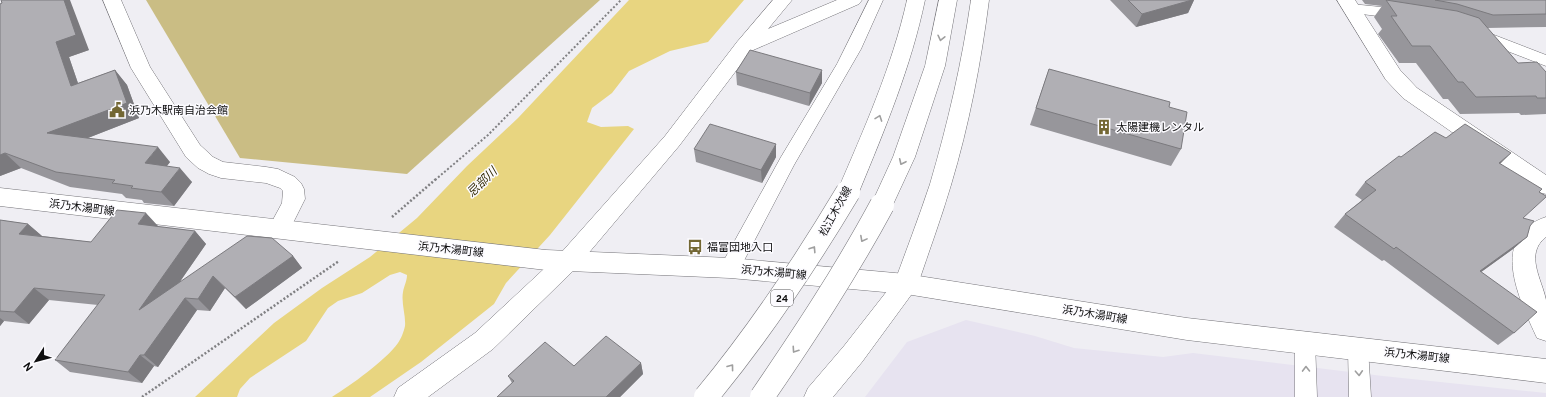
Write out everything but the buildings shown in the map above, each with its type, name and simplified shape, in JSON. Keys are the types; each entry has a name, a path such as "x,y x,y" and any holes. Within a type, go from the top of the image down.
{"main road":[{"path":"112,0 141,68 194,151 204,162 221,170 279,177 289,182 294,189 294,199 279,229"},
{"path":"407,397 484,341 557,260 672,141 744,46 783,0"},
{"path":"744,46 853,0"},
{"name":"松江木次線","path":"706,397 724,377 777,305 822,236 848,192 900,60 916,0"},
{"path":"762,397 853,258 882,205 904,157 935,66 948,0"},
{"path":"817,397 853,354 906,284 940,185 961,107 973,50 980,0"},
{"path":"1349,4 1393,75 1410,93 1546,186"},
{"name":"浜乃木湯町線","path":"0,197 557,260 730,268 906,284 1187,328 1546,371"},
{"path":"1546,226 1533,234 1523,251 1525,273 1546,330"}],"lane":[{"path":"730,268 772,189 857,42 876,0"},
{"path":"1349,4 1416,17"},
{"path":"1460,27 1493,38 1546,61"},
{"path":"1305,342 1306,397"},
{"path":"1358,348 1360,397"}],"path":[{"path":"142,397 372,240 488,135 620,0"}],"shaded area":[{"path":"146,0 600,0 407,174 240,158"},
{"path":"966,320 1035,336 1074,348 1163,357 1193,353 1383,376 1546,393 1546,397 865,397 907,342"}],"water":[{"name":"忌部川","path":"629,0 744,0 708,42 670,51 629,71 612,93 592,108 587,122 601,127 628,126 634,129 550,235 506,283 494,304 421,362 370,397 332,397 376,365 392,350 401,337 405,326 403,290 407,275 400,272 390,275 362,293 338,301 328,308 306,341 250,378 240,389 237,397 195,397 274,323 322,288 370,257 417,218 467,166 518,118"}],"place":[{"name":"浜乃木駅南自治会館","path":"117,110"},
{"name":"太陽建機レンタル","path":"1104,127"},
{"name":"福富団地入口","path":"695,247"}]}
